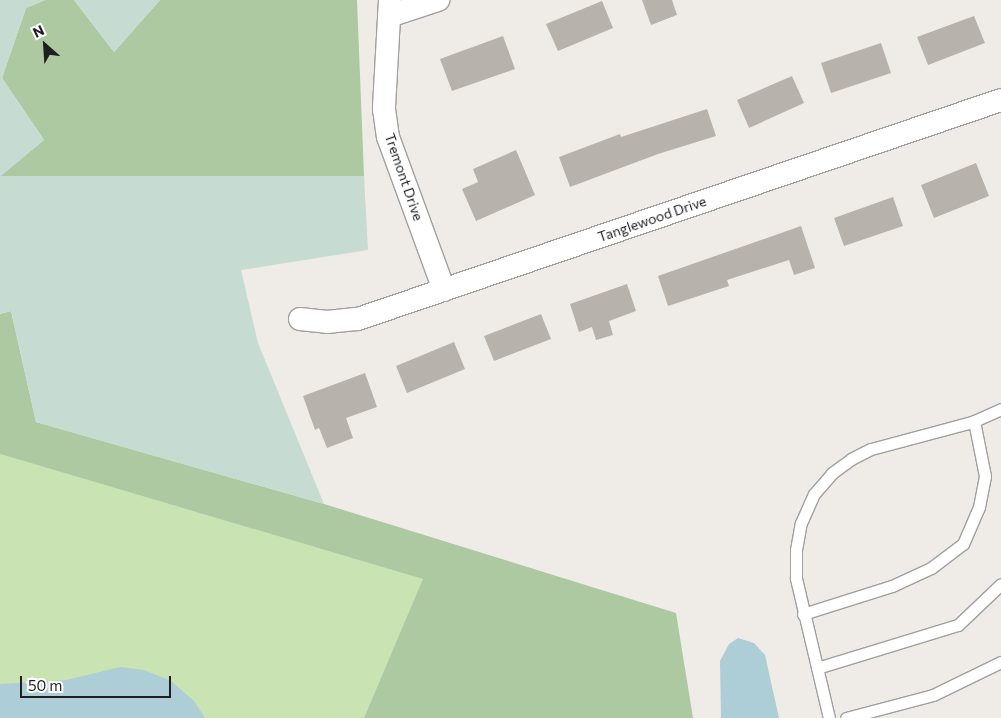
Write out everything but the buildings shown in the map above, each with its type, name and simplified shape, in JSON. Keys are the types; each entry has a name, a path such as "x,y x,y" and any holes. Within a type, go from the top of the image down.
{"street":[{"path":"390,8 438,0"},
{"name":"Tremont Drive","path":"390,8 384,109 388,137 444,290"},
{"name":"Tanglewood Drive","path":"300,319 327,322 358,319 1001,100"}],"lane":[{"path":"829,718 796,578 796,550 801,523 814,494 832,473 851,459 871,449 974,421 1001,409"},
{"path":"803,614 892,586 931,568 963,544 979,507 985,476 974,421"},
{"path":"817,668 958,625 1001,584"},
{"path":"846,718 933,695 1001,662"}],"green space":[{"path":"0,0 45,0 26,8 2,78 44,140 1,176 364,176 368,250 241,270 258,343 324,504 36,422 11,311 0,314"},
{"path":"45,0 74,0 114,52 160,0 357,0 364,176 0,176 44,140 2,78 26,8"},
{"path":"74,0 160,0 114,52"},
{"path":"11,311 36,422 324,504 676,613 693,718 364,718 423,579 0,454 0,314"},
{"path":"0,454 424,579 364,718 0,718"}],"water":[{"path":"738,638 754,643 765,655 779,718 721,718 720,661 729,644"},
{"path":"120,667 144,670 171,681 194,701 205,718 0,718 0,684 67,680"}]}
